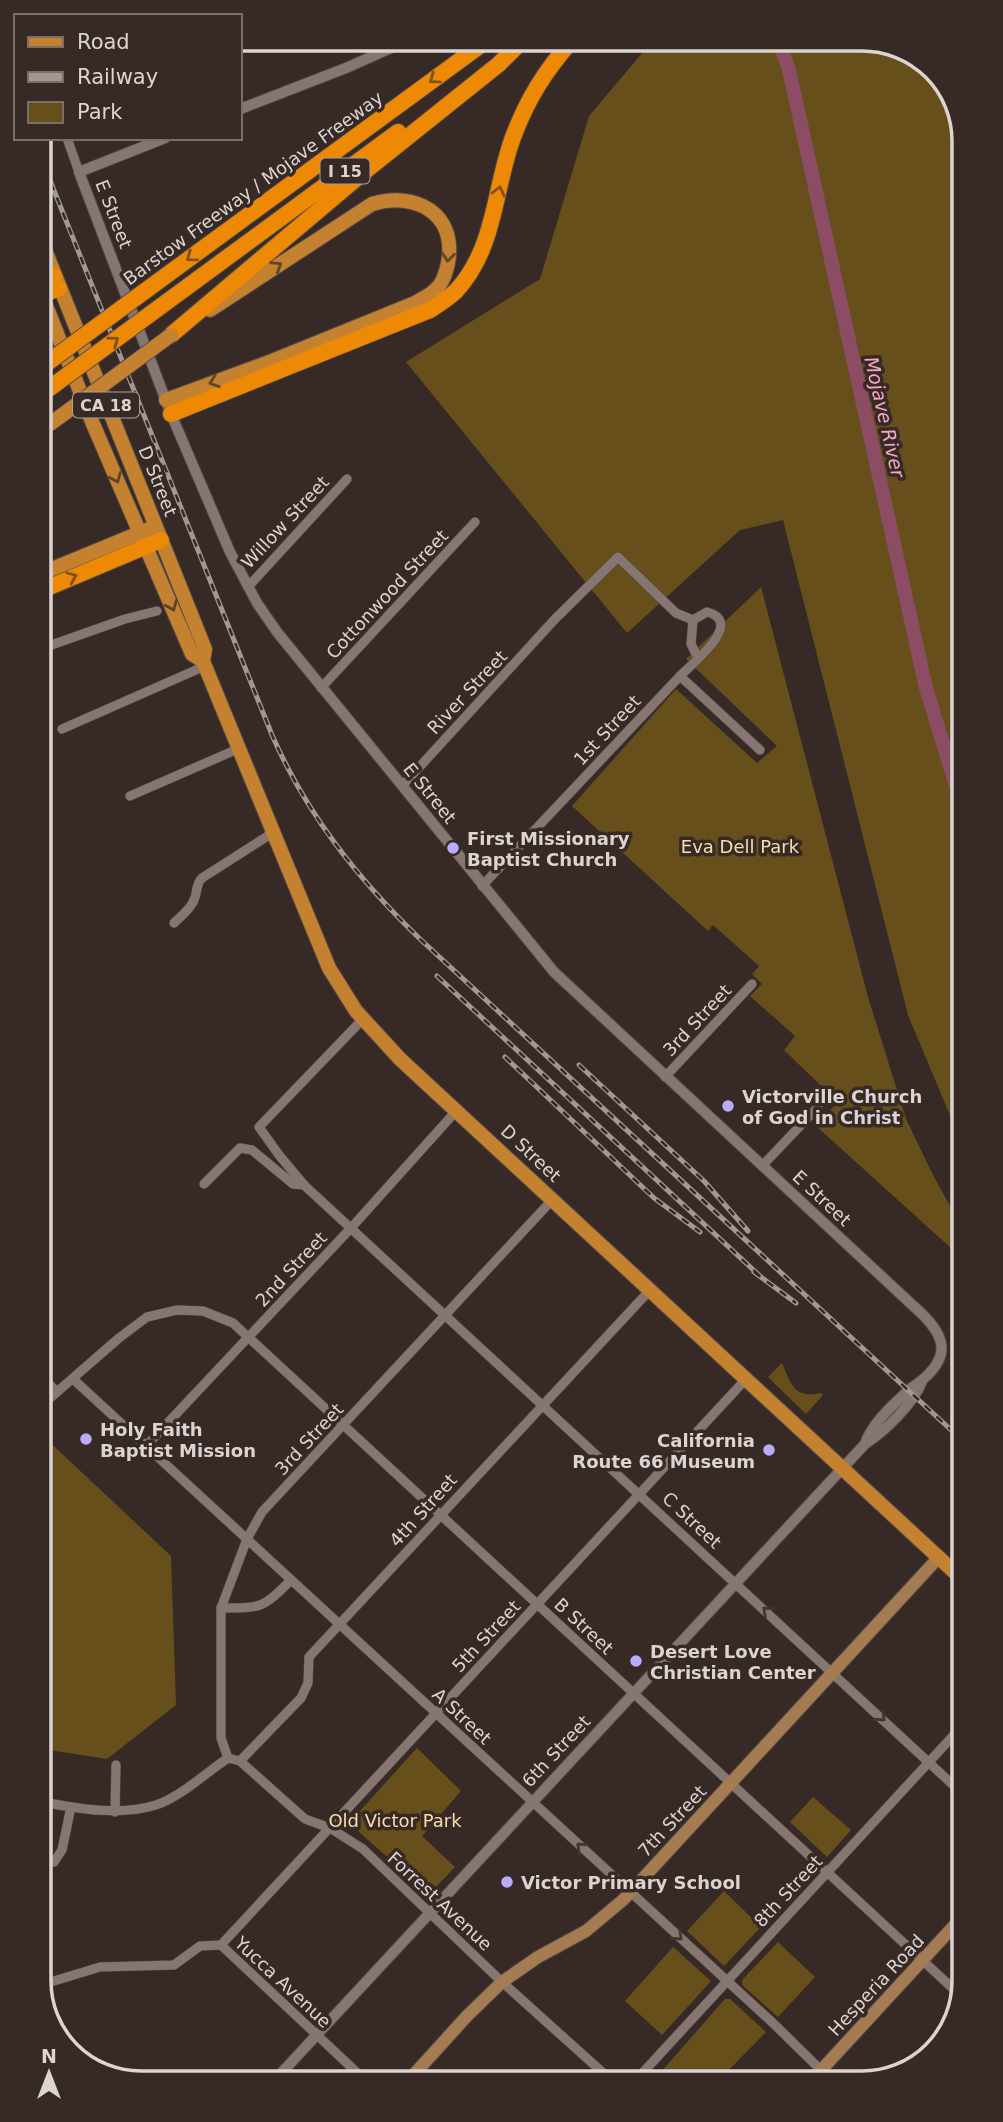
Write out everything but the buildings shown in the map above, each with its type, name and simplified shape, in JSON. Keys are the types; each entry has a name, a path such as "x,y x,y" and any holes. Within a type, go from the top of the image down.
{"highway":[{"name":"Barstow Freeway / Mojave Freeway","path":"51,360 473,51"},
{"name":"I 15","path":"51,387 508,51"},
{"path":"176,331 364,172 499,65 512,51"},
{"path":"169,407 430,310 454,293 470,275 484,248 511,143 527,101 563,51"},
{"path":"51,586 150,537"}],"main road":[{"path":"51,424 176,331 372,204 388,199 406,199 424,205 438,217 446,232 450,250 446,273 435,291 415,303 272,361 169,407"},
{"name":"D Street","path":"51,304 93,424 150,537 192,654 204,664 323,957 342,991 362,1019 400,1059 952,1569"},
{"path":"51,570 150,537"},
{"name":"7th Street","path":"417,2071 502,1982 538,1957 586,1931 630,1892 939,1557"},
{"name":"Hesperia Road","path":"825,2071 952,1928"}],"street":[{"path":"242,108 384,51"},
{"name":"E Street","path":"67,140 169,407 230,552 267,619 554,972 931,1322 939,1334 942,1348"},
{"path":"79,172 160,140"},
{"name":"Willow Street","path":"248,587 346,479"},
{"name":"Cottonwood Street","path":"321,688 475,522"},
{"name":"River Street","path":"402,786 555,619 618,557 676,613 693,620"},
{"path":"51,645 125,619 157,611"},
{"name":"1st Street","path":"482,886 698,658 722,629 717,614 707,612 693,620"},
{"path":"693,620 691,644 698,658"},
{"path":"62,729 204,664"},
{"path":"680,676 760,750"},
{"path":"130,796 240,748"},
{"path":"174,923 195,900 197,883 202,878 274,832"},
{"name":"3rd Street","path":"665,1077 752,984"},
{"path":"304,1185 260,1127 362,1019"},
{"path":"762,1166 818,1107"},
{"name":"2nd Street","path":"146,1446 457,1110"},
{"path":"204,1184 240,1148 252,1150 293,1184 304,1185"},
{"name":"C Street","path":"304,1185 952,1784"},
{"name":"3rd Street","path":"228,1758 221,1738 221,1608 247,1539 262,1512 553,1199"},
{"name":"4th Street","path":"240,1761 301,1698 308,1683 309,1657 650,1290"},
{"name":"B Street","path":"51,1397 147,1317 177,1310 203,1311 233,1323 952,1988"},
{"name":"6th Street","path":"282,2071 865,1444 878,1435 918,1393 922,1381 938,1362 942,1348"},
{"name":"A Street","path":"73,1379 726,1980 816,2071"},
{"name":"5th Street","path":"221,1945 746,1379"},
{"path":"51,1386 57,1392"},
{"path":"221,1608 256,1608 272,1599 291,1580"},
{"name":"8th Street","path":"644,2071 952,1737"},
{"path":"51,1803 115,1812 156,1805 228,1758"},
{"name":"Forrest Avenue","path":"228,1758 240,1761 305,1819 330,1828 362,1849 502,1982 601,2071"},
{"path":"115,1812 116,1765"},
{"path":"54,1862 62,1850 71,1807"},
{"name":"Yucca Avenue","path":"51,1982 100,1967 174,1965 200,1946 221,1945 356,2071"}],"green space":[{"path":"644,51 868,51 897,58 917,69 937,91 951,123 952,1120 908,1015 783,520 740,530 627,633 406,362 540,279 589,116"},
{"name":"Eva Dell Park","path":"761,587 868,997 906,1119 952,1210 952,1249 816,1126 838,1102 784,1050 795,1036 750,996 762,984 752,974 759,966 713,925 708,931 572,806 676,689 757,763 777,746 686,659"},
{"path":"782,1363 791,1383 799,1392 823,1395 806,1414 768,1377"},
{"path":"51,1443 171,1556 176,1705 107,1759 51,1750"},
{"name":"Old Victor Park","path":"417,1748 461,1791 422,1836 455,1867 429,1894 349,1823"},
{"path":"813,1797 851,1830 827,1857 790,1822"},
{"path":"724,1891 761,1927 724,1966 687,1931"},
{"path":"778,1942 815,1977 778,2017 742,1985 742,1980"},
{"path":"673,1947 711,1981 662,2035 625,2001"},
{"path":"725,1999 730,1999 766,2032 728,2071 662,2071"}],"waterway":[{"name":"Mojave River","path":"782,51 789,70 926,688 952,773"}],"railway":[{"path":"51,183 272,735 301,792 336,844 376,893 420,939 952,1431"},
{"path":"437,976 761,1277"},
{"path":"505,1057 654,1198 700,1232"},
{"path":"579,1065 704,1181 748,1231"},
{"path":"754,1272 796,1303"}],"place":[{"name":"First Missionary Baptist Church","path":"453,848"},
{"name":"Victorville Church of God in Christ","path":"728,1106"},
{"name":"Holy Faith Baptist Mission","path":"86,1439"},
{"name":"California Route 66 Museum","path":"769,1450"},
{"name":"Desert Love Christian Center","path":"636,1661"},
{"name":"Victor Primary School","path":"507,1882"}]}
